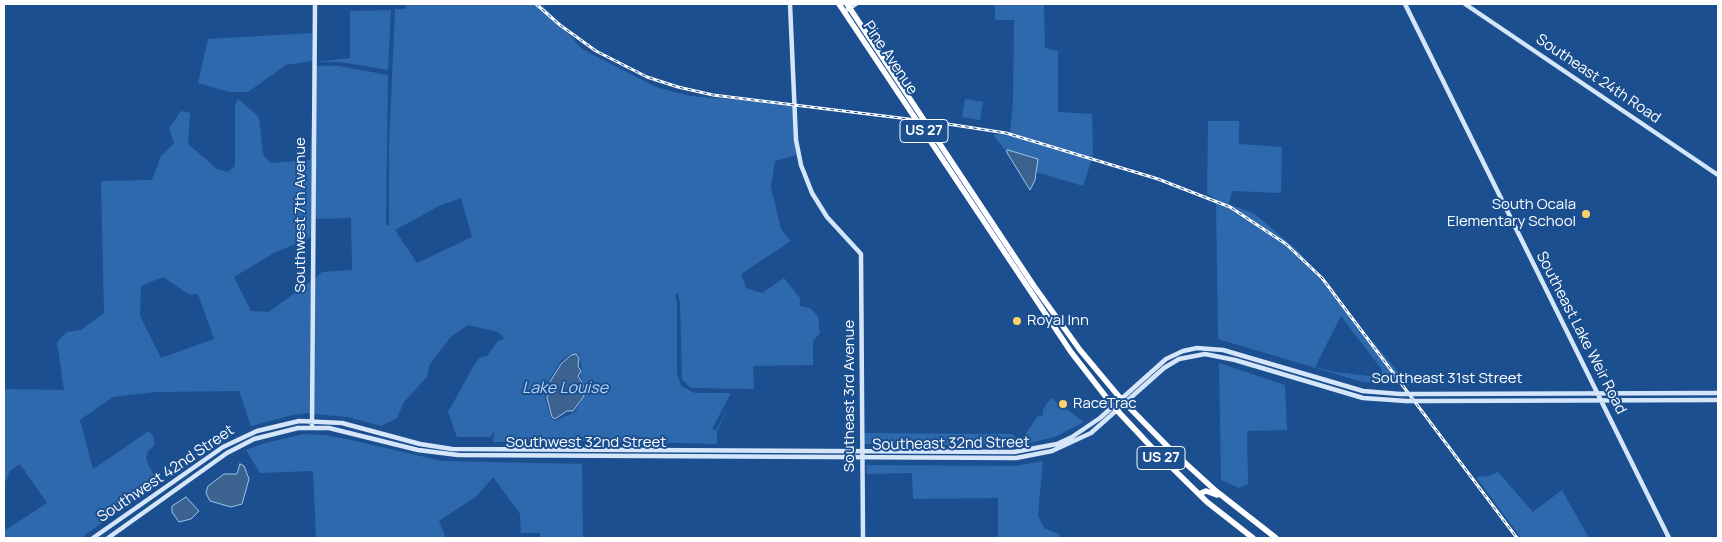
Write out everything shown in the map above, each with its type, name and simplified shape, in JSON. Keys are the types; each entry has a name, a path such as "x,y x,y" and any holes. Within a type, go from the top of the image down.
{"highway":[{"name":"Pine Avenue","path":"839,4 847,8 1006,250"},
{"name":"US 27","path":"1006,250 1064,329 1123,401 1188,466 1235,507 1276,538"},
{"name":"US 27","path":"1006,250 1071,352 1115,409 1160,457 1199,494 1253,538"},
{"path":"1199,494 1210,491 1235,507"}],"main road":[{"name":"Southwest 7th Avenue","path":"312,427 315,4"},
{"name":"Southeast 3rd Avenue","path":"790,4 796,140 800,165 812,193 827,217 861,254 863,538"},
{"path":"847,8 856,4"},
{"name":"Southeast Lake Weir Road","path":"1405,4 1669,538"},
{"name":"Southeast 24th Road","path":"1465,4 1718,175"},
{"name":"Southeast 31st Street","path":"1115,409 1166,359 1197,348 1223,350 1363,391 1400,394 1718,393"},
{"name":"Southeast 31st Street","path":"1123,401 1164,368 1180,359 1205,354 1235,360 1363,398 1406,401 1718,400"},
{"name":"Southeast 32nd Street","path":"862,451 1003,452 1031,450 1072,437 1115,409"},
{"name":"Southeast 32nd Street","path":"863,458 1016,458 1036,456 1066,446 1091,433 1115,409"},
{"name":"Southwest 32nd Street","path":"312,420 342,423 420,444 452,449 862,451"},
{"name":"Southwest 42nd Street","path":"93,538 223,447 243,436 269,427 312,420"},
{"name":"Southwest 32nd Street","path":"312,427 329,428 418,450 458,456 863,458"},
{"name":"Southwest 42nd Street","path":"108,538 227,453 269,434 312,427"}],"shaded area":[{"path":"406,4 542,4 582,49 656,87 690,96 792,104 796,155 775,161 771,187 781,229 791,241 741,274 746,288 762,293 784,278 800,298 800,306 810,308 818,316 820,333 813,341 813,365 753,366 754,389 691,388 682,379 680,303 678,293 675,295 677,303 677,373 681,386 695,393 731,393 712,429 716,431 728,406 717,432 717,444 594,441 493,442 494,431 491,437 457,437 448,412 479,358 487,356 497,342 504,338 498,332 468,325 452,336 437,354 429,366 427,377 404,402 397,418 381,426 347,417 314,414 315,278 322,272 352,270 351,218 316,219 316,66 339,66 388,75 386,225 389,225 389,146 395,9 406,9","holes":["461,198 472,237 417,263 395,230 439,206","577,353 580,357 582,370 580,375 584,384 585,395 575,412 555,421 551,418 545,398 547,384 560,362 570,354"]},
{"path":"995,4 1044,4 1045,48 1058,51 1058,112 1092,114 1093,156 1083,186 1036,172 1038,159 1006,151 993,135 1010,132 1013,102 1014,20 995,20"},
{"path":"391,10 388,70 339,62 316,62 350,58 350,11"},
{"path":"312,33 312,61 286,65 248,92 229,92 198,83 208,39"},
{"path":"238,99 259,117 263,154 270,163 310,160 312,116 312,237 274,253 234,277 251,311 269,312 311,281 310,413 293,415 251,426 239,391 157,392 113,397 80,420 93,469 149,431 153,436 155,445 148,451 146,459 157,483 81,538 4,538 4,531 47,503 20,464 10,471 4,485 4,389 64,390 57,342 67,332 81,330 104,313 101,181 152,180 161,156 174,143 169,128 181,111 190,113 188,144 217,169 228,172 235,166 235,105","holes":["163,277 190,295 198,294 214,339 161,358 140,316 141,286"]},
{"path":"965,99 983,102 980,120 962,117"},
{"path":"1208,121 1239,121 1239,144 1282,147 1281,193 1232,191 1229,204 1255,214 1298,251 1333,289 1339,301 1409,385 1363,382 1218,339 1216,199 1207,194","holes":["1341,316 1382,370 1381,374 1369,376 1335,372 1315,367"]},
{"path":"1219,363 1285,385 1287,430 1247,431 1248,484 1239,488 1221,480"},
{"path":"1051,398 1084,422 1055,437 1016,446 864,444 864,433 1012,434 1021,441 1037,417 1043,415 1043,409"},
{"path":"304,434 347,439 442,461 582,464 583,538 540,538 540,533 521,533 520,514 493,477 477,496 439,521 446,538 316,538 313,471 260,473 246,450 265,443"},
{"path":"1043,461 1038,515 1044,528 1060,535 1058,538 998,538 998,498 913,499 912,473 867,474 866,465 1015,466"},
{"path":"1498,472 1533,512 1562,490 1589,538 1521,538 1476,477 1488,476"}],"water":[{"path":"1006,151 1038,159 1035,180 1030,190"},
{"name":"Lake Louise","path":"576,354 579,358 578,366 581,371 578,376 583,384 584,396 573,411 567,411 555,419 552,417 547,398 548,385 561,364 571,355"},
{"path":"240,464 244,466 249,479 242,504 231,507 210,501 206,493 208,486 224,474 237,474"},
{"path":"186,497 199,511 191,519 179,522 172,512 172,506"}],"railway":[{"path":"536,4 560,25 596,51 647,77 678,87 713,95 941,123 1006,133 1158,179 1230,207 1286,244 1322,278 1517,538"}],"place":[{"name":"South Ocala Elementary School","path":"1586,214"},
{"name":"Royal Inn","path":"1017,321"},
{"name":"RaceTrac","path":"1063,404"}]}
